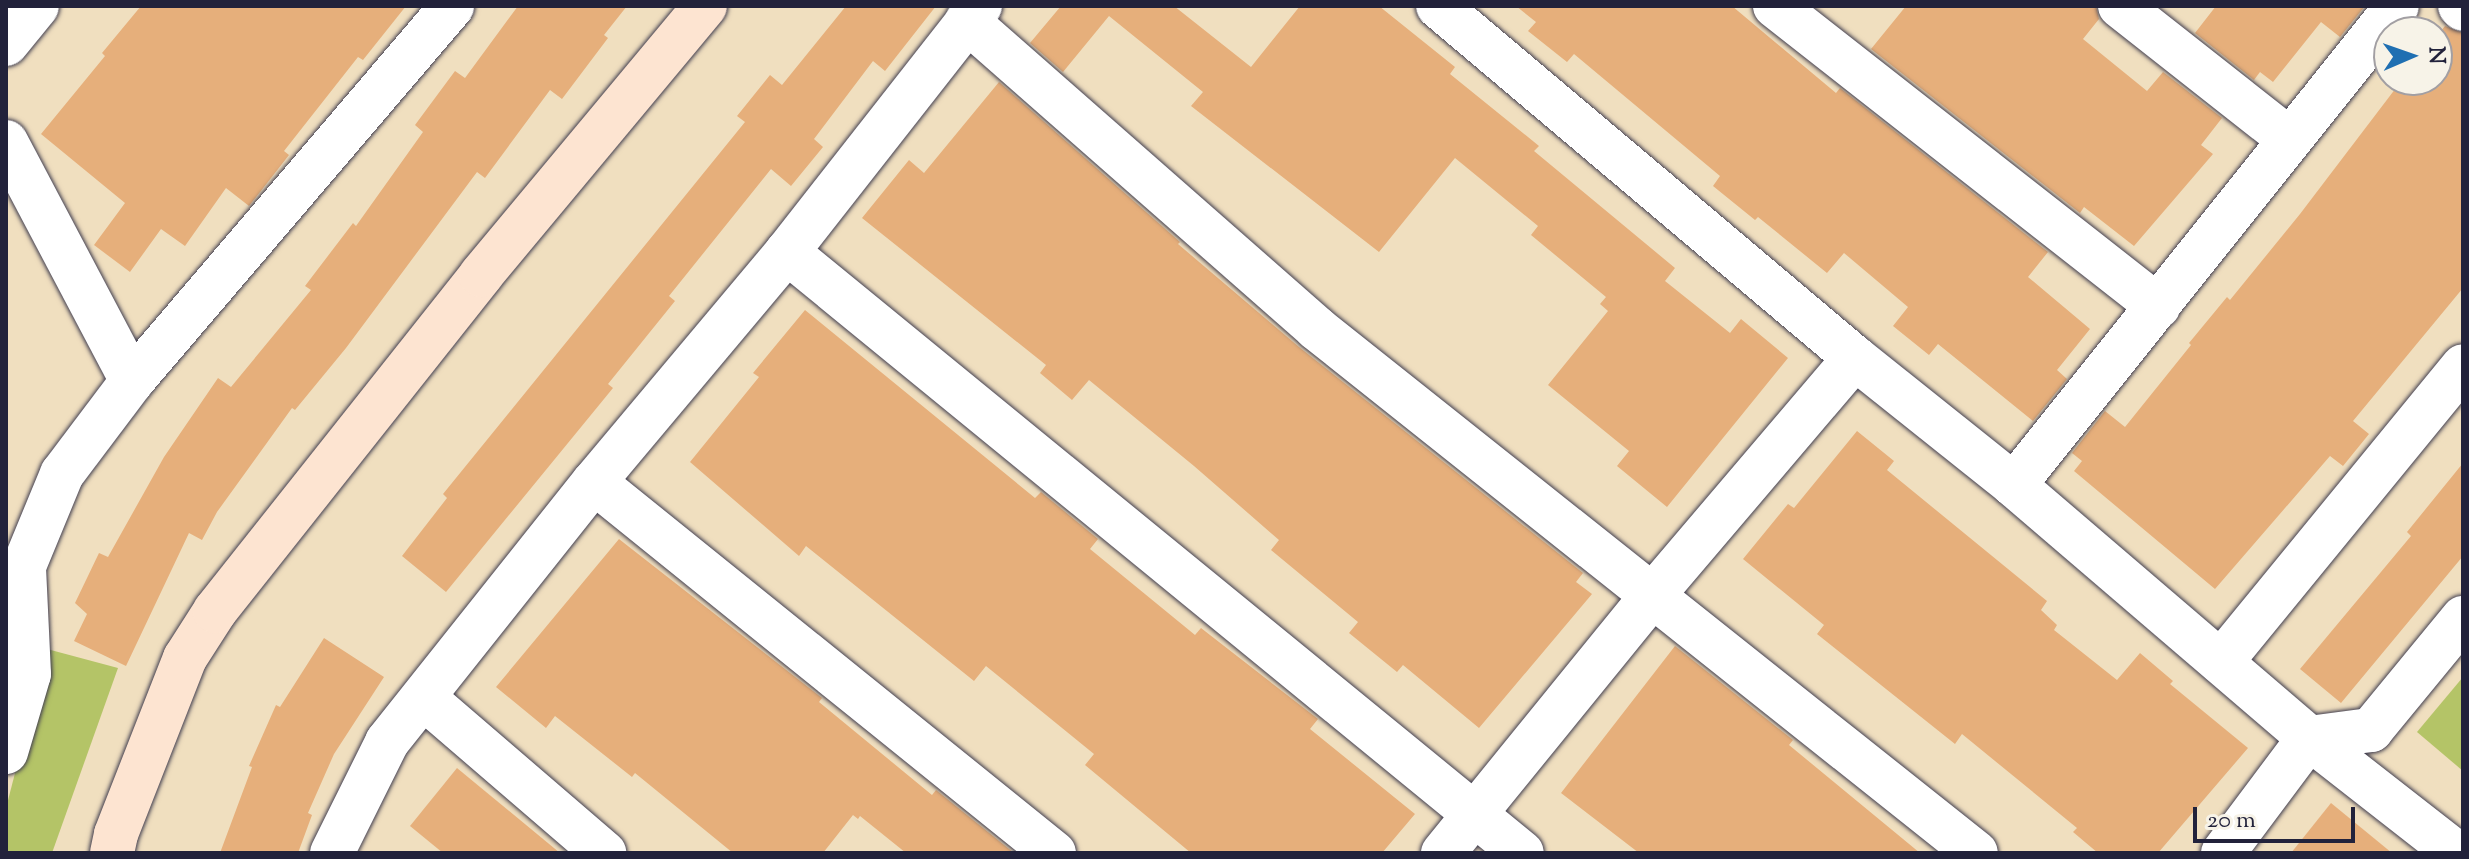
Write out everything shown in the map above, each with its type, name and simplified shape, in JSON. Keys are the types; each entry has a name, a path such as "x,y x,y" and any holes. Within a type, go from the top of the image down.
{"street":[{"path":"6,44 37,6"},
{"path":"6,752 29,674 24,566 62,474 132,381 452,6"},
{"path":"112,853 116,834 185,658 215,611 481,275 705,6"},
{"path":"1438,6 1855,358 2014,485 2309,738 2456,853"},
{"path":"1775,6 2158,306"},
{"path":"2120,6 2289,139"},
{"path":"2014,485 2397,6"},
{"path":"332,853 387,742 594,482 787,252 973,14 1316,328 1976,853"},
{"path":"6,142 132,381"},
{"path":"787,252 1522,853"},
{"path":"1443,853 1653,595 1855,358"},
{"path":"2221,662 2463,366"},
{"path":"594,482 1054,853"},
{"path":"2223,853 2309,738 2371,730 2463,618"},
{"path":"424,698 604,853"}],"green space":[{"path":"47,649 118,668 52,853 6,853 6,808"},
{"path":"2463,677 2463,771 2417,732"}],"building":[{"path":"141,6 406,6 363,60 358,57 284,151 289,155 249,206 226,188 185,246 161,229 130,272 94,245 125,203 41,134 105,56 102,53"},
{"path":"518,6 627,6 604,35 608,38 562,99 550,90 485,178 477,172 346,348 295,410 292,408 217,512 202,540 189,533 126,666 74,641 87,614 75,603 99,553 108,557 164,457 218,378 231,387 311,290 305,286 353,223 356,226 423,132 415,125 455,71 465,78"},
{"path":"846,6 936,6 885,71 873,61 814,139 823,147 791,186 771,169 669,296 675,301 608,384 613,388 446,592 402,556 447,498 443,494 745,122 737,116 770,75 782,85"},
{"path":"1061,6 1174,6 1251,67 1300,6 1379,6 1455,67 1450,74 1539,146 1534,151 1675,268 1665,281 1730,333 1741,319 1788,358 1667,507 1617,466 1629,451 1548,385 1608,311 1600,304 1606,297 1531,235 1538,226 1455,158 1379,252 1191,106 1203,92 1109,16 1063,72 1030,43"},
{"path":"1516,6 1732,6 1836,93 1840,88 2048,252 2028,277 2090,329 2057,370 2067,379 2033,421 1938,344 1929,355 1893,326 1908,307 1844,253 1827,273 1758,217 1755,220 1713,186 1720,176 1574,54 1567,62 1528,31 1536,22"},
{"path":"1906,6 2096,6 2099,19 2083,39 2147,91 2163,72 2222,118 2201,145 2213,154 2134,246 2084,207 2080,213 1871,49"},
{"path":"2216,6 2365,6 2340,37 2321,22 2273,82 2260,72 2254,80 2195,33"},
{"path":"2453,29 2463,33 2463,288 2353,421 2369,434 2343,466 2330,456 2215,589 2074,471 2082,461 2072,453 2105,411 2125,427 2191,345 2189,343 2227,297 2230,300 2390,96 2453,96"},
{"path":"999,82 1180,242 1178,244 1299,347 1583,573 1576,582 1592,594 1479,728 1403,665 1397,672 1349,633 1358,622 1271,550 1279,540 1194,466 1089,380 1072,400 1040,373 1046,365 862,218 909,160 924,173"},
{"path":"805,310 1035,498 1041,492 1098,539 1090,549 1195,635 1201,628 1318,719 1310,729 1415,814 1382,853 1191,853 1085,765 1094,754 986,666 974,681 806,546 799,556 690,462 759,377 753,373"},
{"path":"1857,431 1894,461 1887,470 2047,601 2041,610 2057,625 2054,630 2117,680 2140,653 2173,681 2170,684 2248,748 2158,853 2098,853 2073,832 2077,828 1962,734 1955,744 1817,634 1824,625 1743,559 1788,504 1794,508"},
{"path":"2463,463 2463,556 2341,703 2300,669 2411,536 2407,532"},
{"path":"619,539 822,698 819,702 932,795 936,790 1014,853 906,853 860,816 858,819 853,815 823,853 733,853 635,773 632,777 555,716 546,728 496,687"},
{"path":"324,638 384,677 334,754 308,813 312,815 298,853 220,853 252,767 249,766 276,705 280,707"},
{"path":"1675,646 1793,740 1789,745 1920,853 1639,853 1561,793"},
{"path":"457,768 560,853 443,853 410,826"},
{"path":"2331,803 2392,853 2291,853"}]}
